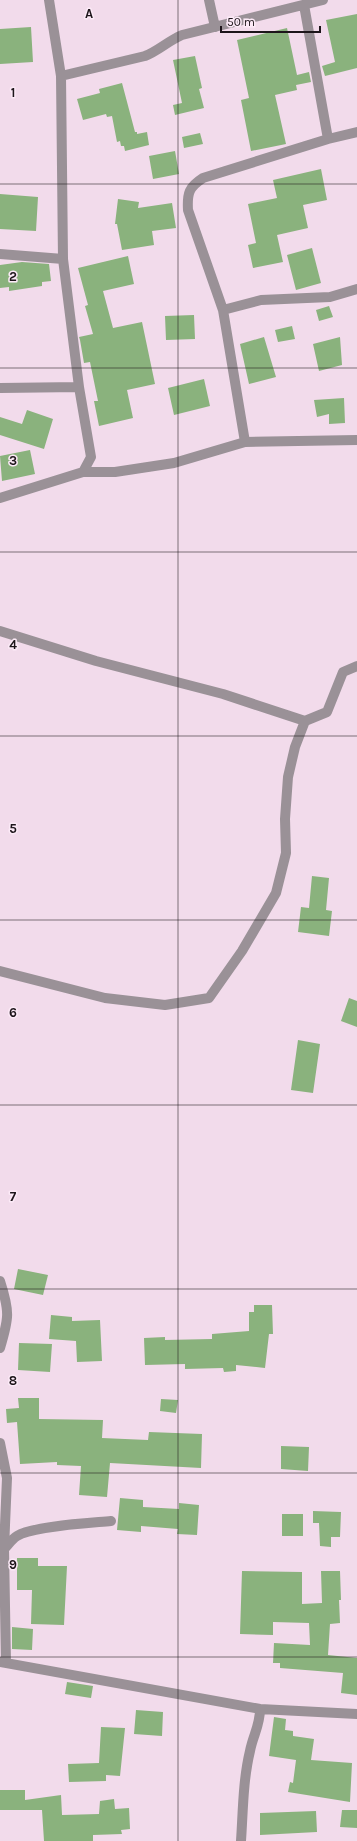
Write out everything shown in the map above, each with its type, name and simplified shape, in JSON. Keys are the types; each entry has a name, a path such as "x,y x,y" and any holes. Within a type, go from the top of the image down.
{"street":[{"path":"49,0 61,76 63,259 79,387 91,457 83,472"},
{"path":"209,0 215,27"},
{"path":"61,76 145,56 156,52 169,41 182,36 323,0"},
{"path":"304,5 328,139"},
{"path":"246,442 223,310 188,210 187,196 194,184 203,178 328,139 357,132"},
{"path":"0,254 63,259"},
{"path":"223,310 261,300 330,297 357,289"},
{"path":"0,388 79,387"},
{"path":"0,498 83,472 115,472 174,463 246,442 357,440"},
{"path":"0,631 96,661 222,694 305,721 327,712 343,672 357,666"},
{"path":"0,972 105,998 165,1005 210,998 242,951 276,893 286,853 285,819 288,778 305,721"},
{"path":"0,1281 7,1302 8,1321 0,1348"},
{"path":"0,1444 7,1478 2,1549 3,1663 260,1709 357,1714"},
{"path":"2,1549 22,1533 46,1528 111,1521"},
{"path":"241,1841 246,1770 250,1750 260,1720 260,1709"}],"building":[{"path":"357,14 357,68 325,76 322,66 335,62 326,20"},
{"path":"31,27 33,62 0,64 0,29"},
{"path":"287,28 297,75 309,72 311,82 296,85 297,90 275,95 286,144 251,151 241,100 249,98 237,40"},
{"path":"195,56 202,88 199,89 204,108 175,115 173,105 182,103 173,60"},
{"path":"122,83 135,132 137,132 137,134 147,132 149,145 125,151 124,146 121,146 120,141 117,142 112,116 107,117 106,114 83,120 77,99 100,93 99,89"},
{"path":"200,133 203,144 184,148 182,137"},
{"path":"175,151 179,174 153,179 149,156"},
{"path":"321,169 327,200 303,205 308,228 277,235 283,262 253,268 248,245 256,243 248,204 277,198 273,180"},
{"path":"0,194 38,197 36,231 0,229"},
{"path":"118,199 139,202 138,208 172,203 176,228 152,231 154,245 122,250 117,224 115,224"},
{"path":"312,248 321,283 296,290 287,255"},
{"path":"128,256 134,284 103,291 113,328 142,322 155,384 127,390 133,418 99,426 94,401 98,401 90,362 84,363 79,337 93,334 85,306 88,305 78,268"},
{"path":"22,262 49,264 51,281 42,282 42,286 9,291 9,287 0,288 0,265"},
{"path":"329,306 333,317 319,321 316,310"},
{"path":"194,315 195,339 166,340 165,316"},
{"path":"292,326 295,339 278,342 275,330"},
{"path":"264,337 276,377 249,384 240,344"},
{"path":"340,337 342,365 319,371 313,344"},
{"path":"204,379 210,406 174,415 168,388"},
{"path":"344,398 345,423 329,424 329,414 317,417 314,400"},
{"path":"27,410 53,419 44,449 0,435 0,417 22,424"},
{"path":"30,450 35,474 2,481 0,456"},
{"path":"312,876 329,878 326,910 332,911 329,936 298,932 301,907 309,908"},
{"path":"349,998 357,1001 357,1027 341,1021"},
{"path":"298,1040 320,1044 313,1093 291,1090"},
{"path":"18,1269 48,1275 43,1295 14,1289"},
{"path":"254,1305 272,1305 273,1334 269,1334 265,1368 236,1365 236,1371 224,1372 223,1368 185,1369 185,1364 145,1365 144,1338 165,1337 165,1340 212,1339 212,1334 249,1331 249,1312 254,1312"},
{"path":"51,1315 72,1317 72,1321 100,1320 102,1361 77,1362 76,1341 49,1339"},
{"path":"19,1343 52,1344 50,1372 18,1370"},
{"path":"18,1398 39,1398 39,1419 103,1420 102,1438 148,1440 149,1432 202,1434 201,1468 110,1463 107,1497 79,1495 81,1466 57,1465 57,1462 20,1464 17,1422 7,1423 6,1409 19,1408"},
{"path":"161,1399 178,1400 176,1413 160,1411"},
{"path":"281,1446 309,1447 308,1471 281,1469"},
{"path":"120,1498 143,1500 143,1507 179,1509 179,1503 199,1505 197,1535 177,1534 178,1529 141,1526 141,1532 117,1530"},
{"path":"313,1511 341,1512 340,1537 331,1537 331,1547 320,1546 319,1523 313,1523"},
{"path":"282,1514 303,1514 303,1536 282,1536"},
{"path":"17,1558 38,1558 38,1566 67,1566 64,1625 31,1624 32,1590 17,1590"},
{"path":"242,1571 302,1572 302,1604 322,1603 321,1571 340,1571 340,1623 330,1624 328,1655 357,1658 357,1695 341,1693 343,1673 280,1668 280,1663 273,1663 274,1643 310,1645 309,1623 273,1622 273,1635 240,1634"},
{"path":"12,1627 33,1629 32,1650 12,1649"},
{"path":"67,1682 93,1686 91,1698 65,1694"},
{"path":"136,1710 163,1712 162,1736 134,1734"},
{"path":"274,1717 286,1719 285,1730 293,1731 293,1736 314,1739 311,1760 352,1763 350,1802 288,1792 290,1782 293,1783 296,1760 269,1756"},
{"path":"101,1727 125,1728 120,1776 106,1775 106,1781 69,1782 68,1764 99,1763"},
{"path":"0,1790 25,1790 25,1800 61,1795 62,1815 99,1814 100,1801 114,1799 115,1809 129,1808 130,1829 121,1830 122,1834 93,1835 93,1841 44,1841 42,1810 0,1810"},
{"path":"342,1810 357,1810 357,1828 340,1827"},
{"path":"316,1811 317,1832 260,1835 260,1813"}]}
